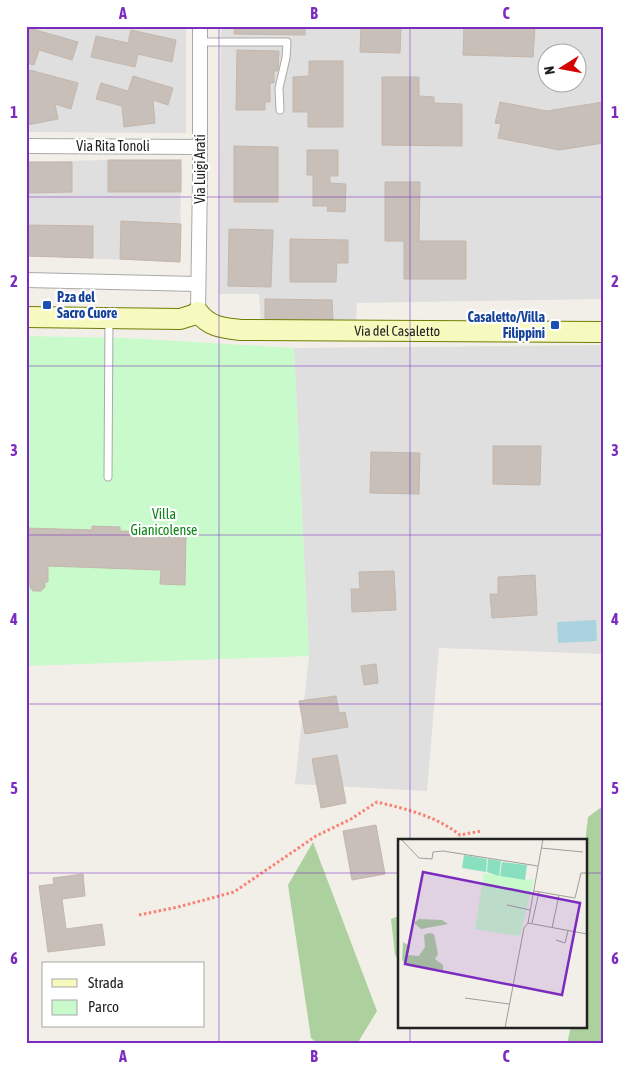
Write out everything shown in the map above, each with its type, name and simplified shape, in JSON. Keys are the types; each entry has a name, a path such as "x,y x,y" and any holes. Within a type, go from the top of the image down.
{"street":[{"name":"Via Luigi Arati","path":"198,312 200,26"},
{"name":"Via Rita Tonoli","path":"26,146 200,147"},
{"path":"26,280 198,284"},
{"path":"26,317 180,319 198,312"},
{"name":"Via del Casaletto","path":"198,312 209,323 218,327 241,330 603,332"}],"lane":[{"path":"200,42 287,42 286,58 278,88 280,110"},
{"path":"108,477 109,318"}],"path":[{"path":"139,915 234,892 316,836 351,819 377,802 427,817 447,825 460,835 482,831"}],"shaded area":[{"path":"26,26 186,26 186,133 26,132"},
{"path":"221,26 603,26 603,299 357,303 356,324 261,323 259,294 219,294"},
{"path":"181,160 180,262 26,256 26,162"},
{"path":"603,345 603,654 439,648 427,791 295,784 309,656 294,348"}],"green space":[{"name":"Villa Gianicolense","path":"26,336 126,338 294,348 309,656 26,666"},
{"path":"603,806 603,1044 567,1044 571,1028 586,1028 585,839 588,817"},
{"path":"313,842 377,1011 357,1044 318,1044 311,1038 288,885"},
{"path":"398,916 398,960 395,955 391,919"}],"water":[{"path":"596,620 597,641 558,643 557,622"}],"building":[{"path":"235,26 305,26 305,35 234,34"},
{"path":"361,26 401,27 400,53 360,52"},
{"path":"473,26 535,26 533,57 463,55 464,28 473,28"},
{"path":"29,28 78,42 72,60 39,50 34,65 26,63 26,38"},
{"path":"131,30 176,40 172,62 138,54 135,67 91,57 96,36 128,43"},
{"path":"237,50 279,51 278,71 274,71 274,83 270,83 270,102 265,102 265,110 236,110"},
{"path":"309,61 343,61 343,127 308,127 308,112 293,112 293,77 309,76"},
{"path":"30,70 78,83 71,109 55,104 58,119 27,125 26,84"},
{"path":"133,76 173,88 168,105 153,100 155,123 124,127 122,106 96,99 101,83 128,91"},
{"path":"382,77 419,77 419,96 434,97 434,103 462,104 462,146 382,145"},
{"path":"500,102 547,111 603,102 603,143 559,150 498,138 501,124 495,123"},
{"path":"234,146 278,147 278,202 234,202"},
{"path":"307,150 338,150 338,176 330,176 330,183 346,184 345,212 327,211 328,206 313,206 313,175 307,175"},
{"path":"108,160 181,160 181,192 108,192"},
{"path":"26,162 72,162 72,192 26,193"},
{"path":"385,182 420,182 419,241 466,241 466,279 404,279 404,241 385,241"},
{"path":"121,221 181,224 180,262 120,259"},
{"path":"26,225 93,226 93,258 26,256"},
{"path":"229,229 273,230 271,287 228,286"},
{"path":"290,239 348,240 348,263 337,263 336,282 290,282"},
{"path":"265,299 332,300 333,320 265,321"},
{"path":"493,446 541,446 540,485 493,484"},
{"path":"371,452 420,453 419,494 370,493"},
{"path":"92,526 120,527 120,531 186,533 185,585 160,584 161,570 48,566 48,582 45,582 45,587 41,591 33,591 30,587 30,582 26,582 26,528 92,530"},
{"path":"394,571 396,610 352,612 351,589 360,589 359,572"},
{"path":"535,575 537,615 492,618 490,594 498,594 498,577"},
{"path":"376,664 378,683 364,685 361,666"},
{"path":"336,696 339,713 345,712 348,727 305,734 299,701"},
{"path":"337,755 346,803 321,808 312,759"},
{"path":"376,825 385,874 352,880 343,831"},
{"path":"83,874 85,896 62,899 66,929 102,924 105,945 48,952 39,886 54,884 53,878"}],"place":[{"name":"P.za del Sacro Cuore","path":"47,305"},
{"name":"Casaletto/Villa Filippini","path":"555,325"}]}
